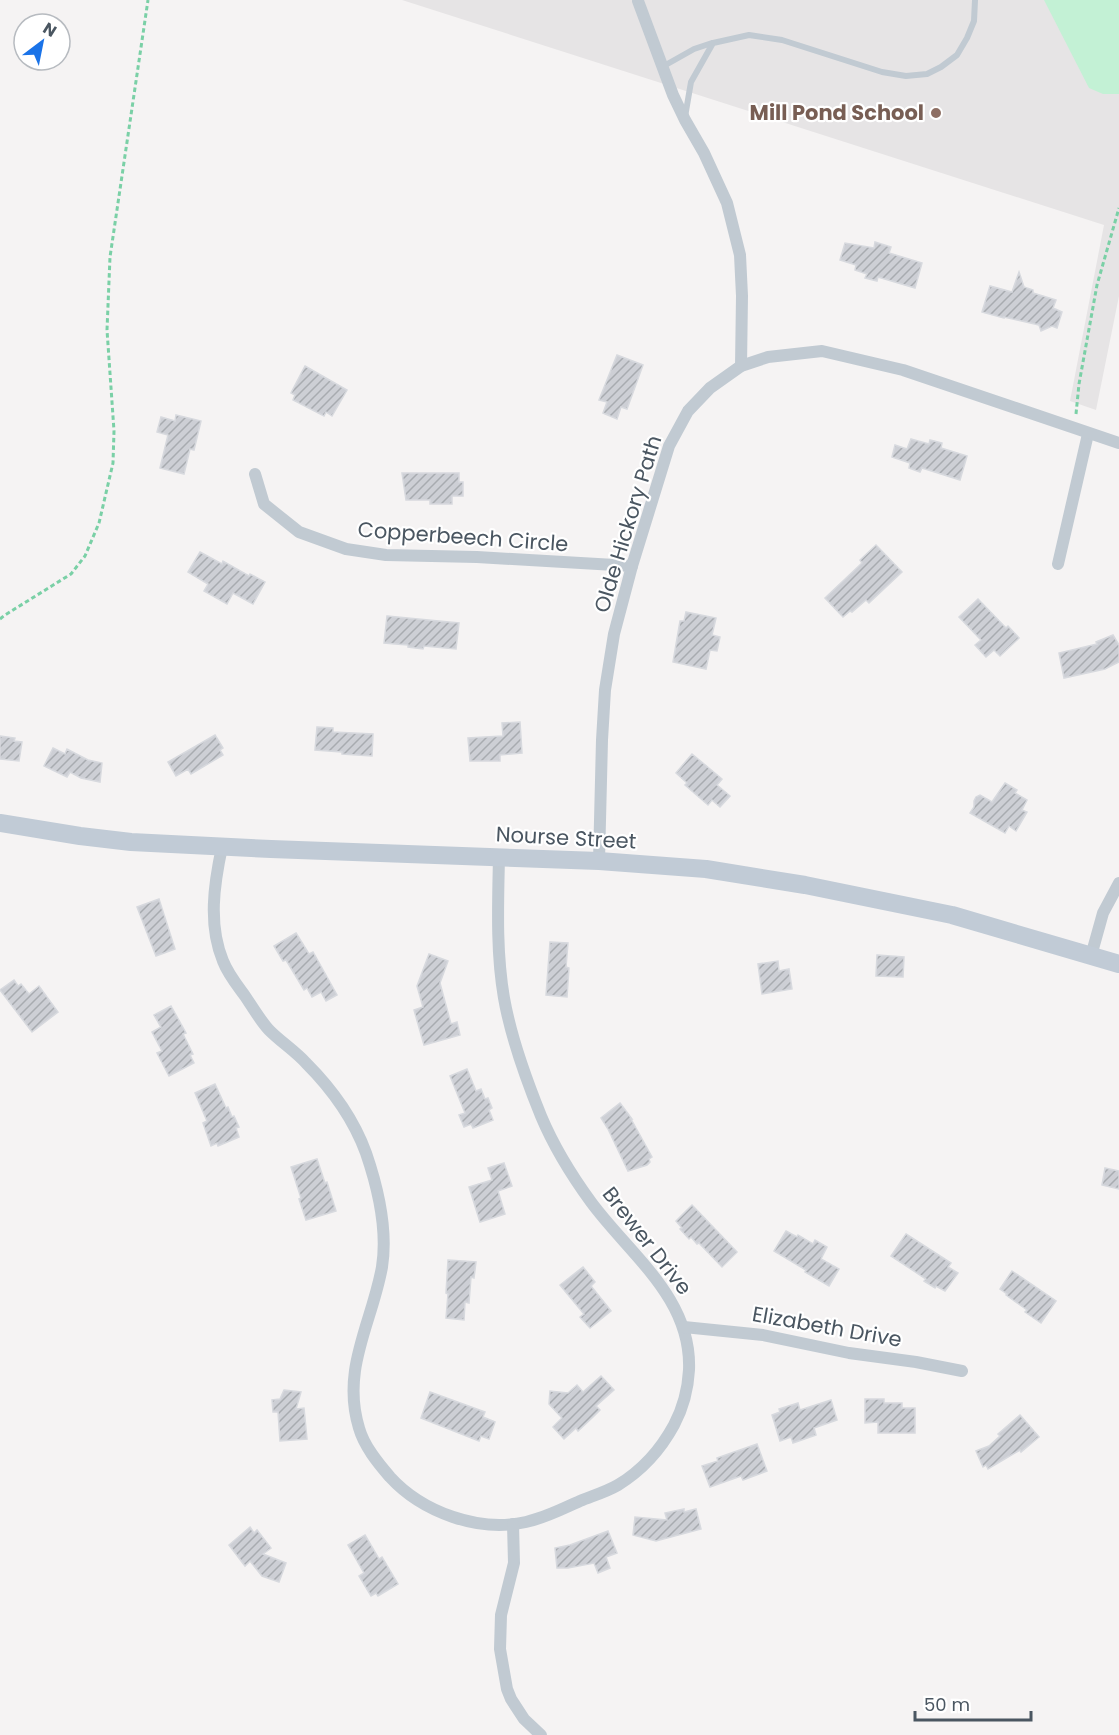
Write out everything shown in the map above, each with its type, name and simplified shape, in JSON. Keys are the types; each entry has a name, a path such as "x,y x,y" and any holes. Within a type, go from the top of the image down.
{"main road":[{"name":"Nourse Street","path":"0,823 111,840 222,847 599,861 706,869 805,885 952,915 1119,964"}],"street":[{"path":"638,1 662,67 685,120 704,153 727,203 740,255 741,366"},
{"name":"Olde Hickory Path","path":"599,861 605,690 614,634 632,566 669,446 688,411 710,388 741,366 768,357 822,351 903,370 1119,443"},
{"path":"1058,564 1088,434"},
{"name":"Copperbeech Circle","path":"255,474 264,504 299,532 345,549 386,555 477,557 632,566"},
{"name":"Brewer Drive","path":"222,847 216,875 214,902 215,927 224,963 269,1030 306,1063 344,1111 365,1149 374,1179 382,1216 384,1249 377,1291 355,1363 354,1407 359,1429 381,1466 417,1500 432,1509 467,1521 498,1525 536,1520 557,1512 621,1484 643,1466 661,1446 675,1424 686,1394 689,1361 684,1327 674,1305 640,1259 591,1202 569,1170 542,1118 517,1048 504,997 499,944 499,857"},
{"path":"1091,956 1103,913 1119,883"},
{"name":"Elizabeth Drive","path":"684,1327 763,1335 849,1353 962,1371"},
{"path":"513,1524 514,1563 501,1615 500,1649 511,1699 524,1719 542,1735"}],"lane":[{"path":"662,67 694,49 750,35 782,40 882,72 906,76 927,74 957,55 974,21 975,0"},
{"path":"685,120 691,82 713,43"}],"path":[{"path":"0,620 71,574 85,556 101,513 112,463 114,431 107,330 110,258 148,0"},
{"path":"1075,429 1079,384 1097,285 1119,208"}],"shaded area":[{"name":"Mill Pond School","path":"402,0 1119,0 1119,296 1096,410 1070,401 1104,225"}],"green space":[{"path":"1044,0 1119,0 1119,94 1103,94 1089,88"}],"building":[{"path":"875,242 891,247 889,253 922,263 915,288 878,277 877,281 865,278 867,274 855,270 856,265 840,260 845,243 874,248"},
{"path":"1019,272 1024,287 1033,290 1033,293 1056,300 1053,308 1062,312 1057,328 1052,326 1041,331 1039,325 982,312 990,286 1012,292"},
{"path":"617,355 643,365 627,409 621,407 617,419 603,413 607,402 599,400"},
{"path":"305,366 347,390 332,416 326,412 324,416 293,400 295,395 291,393"},
{"path":"176,415 201,421 194,450 190,449 184,474 160,468 168,435 157,432 161,417 175,421"},
{"path":"911,439 929,444 930,440 942,443 941,448 967,456 960,480 922,468 920,472 909,468 910,463 892,457 895,445 907,449"},
{"path":"402,473 459,473 459,482 463,482 463,496 452,496 452,504 430,504 430,500 406,500"},
{"path":"876,545 902,572 869,603 866,600 843,617 825,598 862,563 860,560"},
{"path":"200,552 265,582 253,604 233,593 227,604 204,591 208,584 188,572"},
{"path":"978,599 1019,638 1000,656 994,650 986,657 975,645 981,640 959,617"},
{"path":"686,612 716,618 712,635 720,637 717,651 710,650 706,669 673,662 680,621 684,621"},
{"path":"387,616 459,623 456,649 424,646 423,649 384,643"},
{"path":"1113,635 1119,645 1119,662 1105,669 1064,678 1059,653 1097,644 1096,642"},
{"path":"520,722 522,753 500,755 500,761 470,761 468,738 503,736 502,723"},
{"path":"317,727 333,728 333,732 373,734 372,756 315,750"},
{"path":"215,735 223,748 220,750 223,755 191,774 188,769 176,776 168,762"},
{"path":"0,736 15,738 14,741 22,742 19,761 0,759"},
{"path":"53,748 65,754 67,749 88,760 102,763 100,782 81,778 70,772 67,777 44,766"},
{"path":"692,754 722,779 717,785 730,796 720,807 712,800 708,805 685,785 687,783 676,773"},
{"path":"1005,783 1027,800 1022,810 1027,812 1016,831 1009,826 1005,833 970,813 976,797 980,795 992,802"},
{"path":"159,899 175,949 156,956 137,907"},
{"path":"296,933 309,954 313,952 337,995 326,1001 321,992 312,997 307,988 304,990 286,960 283,961 274,946"},
{"path":"550,942 568,943 567,997 546,995"},
{"path":"429,954 448,961 440,983 451,1024 457,1022 460,1035 424,1045 414,1010 423,1007 417,986"},
{"path":"877,955 904,957 903,977 876,976"},
{"path":"778,961 779,971 789,969 792,989 762,994 758,964"},
{"path":"14,980 18,986 21,984 29,994 39,986 58,1012 32,1032 0,990"},
{"path":"171,1006 186,1033 183,1034 193,1054 190,1055 194,1063 169,1076 157,1053 162,1051 152,1032 161,1027 154,1015"},
{"path":"467,1069 476,1091 481,1089 492,1108 489,1110 493,1120 473,1128 471,1124 464,1127 459,1115 465,1113 450,1076"},
{"path":"215,1084 226,1108 228,1107 239,1127 236,1128 239,1137 218,1146 217,1143 211,1146 203,1123 207,1121 195,1093"},
{"path":"620,1103 632,1119 652,1157 647,1165 628,1171 601,1118"},
{"path":"317,1159 336,1211 306,1220 291,1167"},
{"path":"504,1163 512,1186 498,1191 505,1214 480,1222 469,1187 492,1180 488,1168"},
{"path":"1105,1168 1119,1171 1119,1189 1102,1185"},
{"path":"692,1205 737,1252 722,1267 699,1243 697,1244 691,1237 689,1239 676,1221"},
{"path":"786,1231 813,1244 815,1240 827,1247 821,1259 839,1269 829,1286 774,1251"},
{"path":"906,1234 951,1263 948,1267 958,1273 945,1291 924,1281 926,1279 891,1256"},
{"path":"448,1260 476,1262 474,1278 471,1277 469,1303 465,1302 464,1320 446,1318"},
{"path":"583,1267 595,1282 591,1286 611,1311 590,1328 580,1317 584,1314 560,1285"},
{"path":"1012,1271 1056,1301 1041,1323 1000,1289"},
{"path":"601,1376 614,1390 596,1406 600,1410 593,1417 578,1431 576,1428 564,1439 553,1427 562,1418 549,1404 550,1391 568,1393 577,1385 583,1392"},
{"path":"284,1390 301,1392 296,1409 304,1408 307,1439 280,1441 278,1412 273,1412 272,1400 280,1399"},
{"path":"430,1392 485,1412 483,1417 495,1422 489,1439 481,1436 479,1441 421,1418"},
{"path":"865,1399 884,1399 884,1403 902,1403 902,1408 915,1408 915,1433 878,1433 878,1422 865,1423"},
{"path":"831,1400 837,1420 814,1428 816,1435 793,1443 791,1437 780,1441 772,1415 780,1412 779,1409 798,1403 800,1410"},
{"path":"1020,1415 1039,1437 1021,1452 1020,1450 988,1469 986,1465 983,1467 976,1451 989,1446 1000,1436 998,1434"},
{"path":"757,1444 767,1471 743,1480 741,1476 710,1487 702,1466 718,1461 717,1458"},
{"path":"684,1509 684,1512 696,1509 701,1529 656,1541 633,1535 635,1517 667,1520 665,1513"},
{"path":"250,1527 254,1533 257,1530 271,1548 263,1554 286,1563 279,1582 262,1576 250,1561 245,1566 229,1545"},
{"path":"608,1531 617,1553 606,1557 610,1568 598,1573 594,1563 557,1568 555,1548"},
{"path":"365,1535 379,1559 382,1557 398,1584 378,1596 376,1593 371,1596 359,1576 364,1573 348,1545"}],"place":[{"name":"Mill Pond School","path":"936,113"}]}
